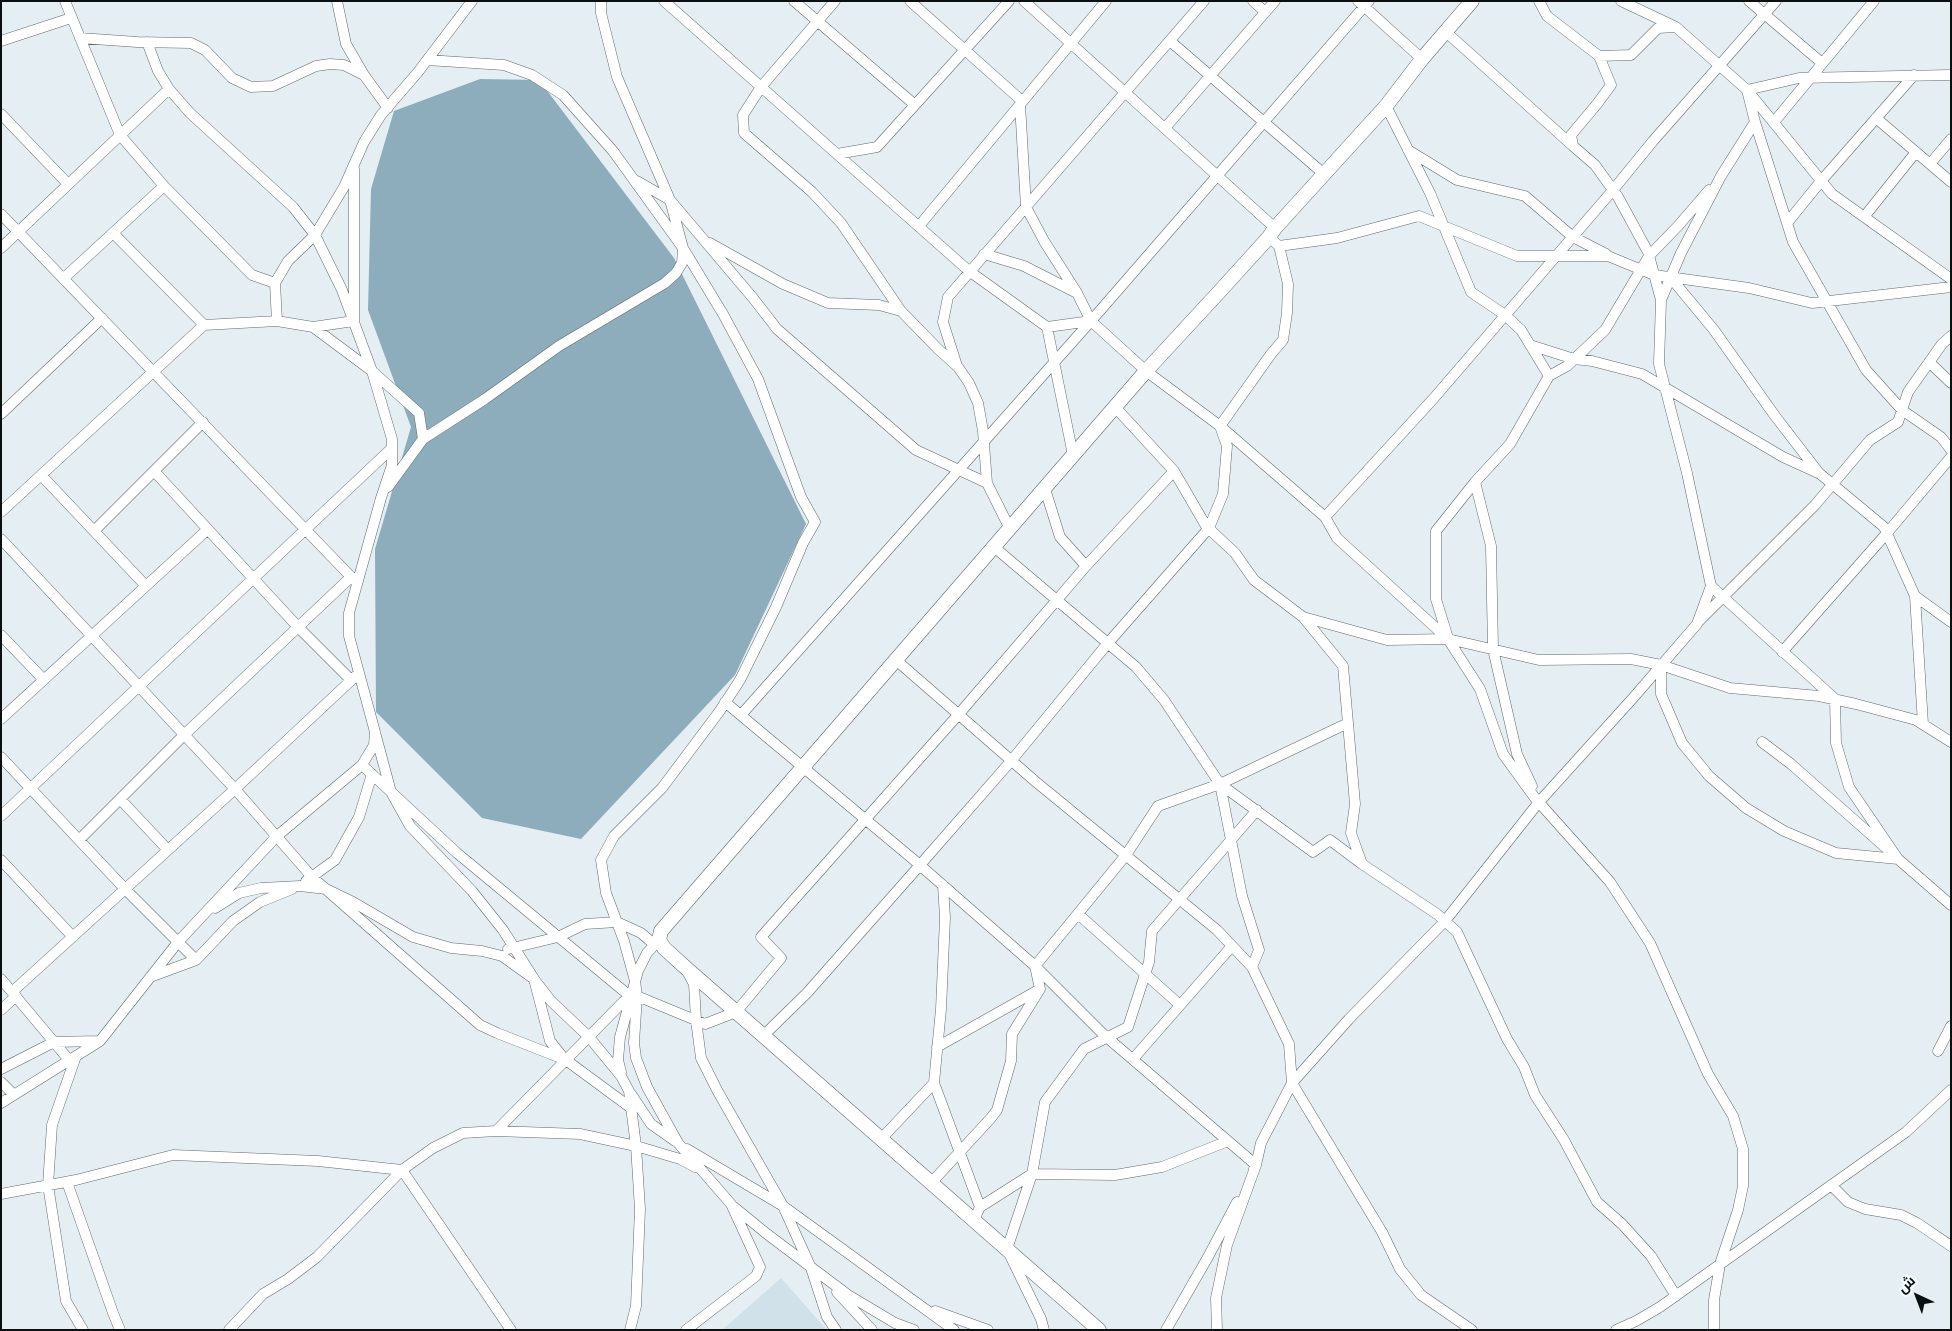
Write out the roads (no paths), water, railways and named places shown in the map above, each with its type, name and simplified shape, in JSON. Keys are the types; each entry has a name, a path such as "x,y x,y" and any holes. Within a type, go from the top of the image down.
{"street":[{"path":"65,1 120,135 164,186 252,275 275,283"},
{"path":"337,1 346,44 364,75 388,108"},
{"path":"277,321 275,283 288,261 315,235 344,187 364,142 388,108 472,1"},
{"path":"381,498 422,439 485,399 559,346 664,283 676,273 682,263 683,248 670,200 617,77 601,13 595,1"},
{"path":"601,1 601,13"},
{"path":"794,1 916,105"},
{"path":"835,1 761,87 743,115 744,133 812,192 841,223 901,311 938,350 958,367 969,383 978,402 984,441 987,483 1010,528"},
{"path":"910,1 1021,103 1026,207 1044,241 1077,293 1091,321 1146,371 1220,426 1325,517 1337,538 1448,639 1480,689 1503,754 1539,802 1610,882 1650,943 1708,1074 1728,1106 1737,1127 1744,1162 1743,1186 1738,1210 1720,1264 1714,1300 1714,1330"},
{"path":"837,154 877,147 1009,1"},
{"path":"1024,1 1217,175 1274,237 1288,284 1287,313 1283,340 1220,426"},
{"path":"958,367 943,322 948,297 1204,1"},
{"path":"1253,1 1265,12"},
{"path":"1164,128 1275,1"},
{"path":"914,1330 895,1323 821,1276 731,1204 678,1143 647,1087 636,1058 634,1043 635,981 647,953 657,942 661,931 1146,371 1274,237 1324,174 1386,106 1422,59 1472,1"},
{"path":"1539,1 1547,16 1599,56 1611,85 1598,104 1571,135 1573,146"},
{"path":"1621,1 1676,27 1747,90 1832,194 1947,276 1951,265"},
{"path":"1749,1 1822,63"},
{"path":"1325,517 1372,467 1557,256 1653,141 1776,1"},
{"path":"1774,122 1874,1"},
{"path":"667,2 969,271 1047,327 1073,455"},
{"path":"919,226 1104,2"},
{"path":"741,715 1091,321 1364,3 1422,59"},
{"path":"1,41 71,18"},
{"path":"1599,56 1631,54 1658,28 1676,27"},
{"path":"1446,32 1595,165 1613,190 1649,256 1661,300 1659,364 1687,473 1711,586 1697,624"},
{"path":"80,38 147,42 184,41 197,45 209,54 232,78 251,87 273,86 316,66 330,64 344,65 364,75"},
{"path":"1170,41 1324,174"},
{"path":"147,42 158,71 190,113 293,207 315,235 342,290 372,371 392,439 392,465 354,580 349,613 349,636 355,677 375,732 391,792 410,826 472,891 503,930 534,979 551,1001 588,1037 621,1076 651,1124 678,1143 783,1206 954,1330"},
{"path":"427,60 504,65 532,75 563,95 613,151 683,248 723,314 758,380 801,497 815,522 803,543 776,607 740,680 662,788 614,836 601,860 606,893 635,981"},
{"path":"1787,223 1821,181 1914,75"},
{"path":"1747,90 1799,78 1951,75"},
{"path":"1,248 170,89"},
{"path":"1747,90 1755,122 1793,242 1866,370 1902,410 1949,442"},
{"path":"1386,106 1430,193 1471,292 1505,315 1521,330 1549,376"},
{"path":"1,114 68,184"},
{"path":"1876,118 1951,182"},
{"path":"1661,300 1721,176 1755,122"},
{"path":"1930,164 1951,139"},
{"path":"1407,149 1457,180 1525,196 1573,237 1608,256 1654,275 1749,288 1812,303 1951,287"},
{"path":"1864,217 1916,152"},
{"path":"354,163 354,321"},
{"path":"1448,639 1436,600 1436,531 1475,482 1510,444 1549,376 1567,366 1605,330 1649,256 1721,176"},
{"path":"634,179 670,200 777,329 916,450 987,483"},
{"path":"64,278 164,186"},
{"path":"1,214 354,580"},
{"path":"1274,237 1337,238 1419,216 1518,256 1608,256"},
{"path":"113,233 204,325"},
{"path":"703,239 783,284 828,302 879,306 901,311"},
{"path":"984,254 1024,266 1077,293"},
{"path":"1671,278 1714,330 1818,473"},
{"path":"1,414 102,318"},
{"path":"1,512 204,325 277,321 312,327 354,321"},
{"path":"1047,327 1091,321"},
{"path":"312,327 372,371 419,413 422,439"},
{"path":"1217,1330 1216,1298 1227,1245 1262,1143 1292,1084 1349,1019 1445,921 1539,802 1697,624 1815,505 1870,440 1898,422 1908,392 1951,336"},
{"path":"1530,344 1574,359 1592,361 1642,374 1783,457 1818,473 1884,527 1915,596 1923,724"},
{"path":"1930,362 1951,383"},
{"path":"1115,407 1174,471 1209,528 1235,553 1254,580 1302,616 1343,666 1355,804 1351,833 1362,864"},
{"path":"94,531 203,422"},
{"path":"763,1036 807,992 920,865 1011,760 1108,643 1209,528 1222,494 1227,446 1220,426"},
{"path":"1,816 392,448"},
{"path":"1782,652 1951,457"},
{"path":"154,471 298,627 355,677"},
{"path":"362,765 457,853 634,997 706,1024 736,1012 781,958 761,937 1058,601 1086,566 1174,471"},
{"path":"41,475 145,585"},
{"path":"1475,482 1491,546 1493,649 1517,754 1539,802"},
{"path":"1045,489 1060,537 1086,566"},
{"path":"1,719 91,634 207,530"},
{"path":"1,539 185,734 312,877 480,1025 566,1060"},
{"path":"994,547 1136,668 1164,700 1220,784 1313,852 1330,840 1445,921 1457,932 1507,1039 1524,1067 1535,1095 1564,1140 1597,1202 1622,1224 1651,1256 1676,1296"},
{"path":"79,840 185,734 298,627 354,580"},
{"path":"1711,586 1834,699 1836,743 1849,787 1898,859"},
{"path":"1915,596 1951,622"},
{"path":"1302,616 1387,640 1448,639 1539,660 1631,659 1661,665 1730,688 1819,696 1916,720 1951,742"},
{"path":"1,635 43,679"},
{"path":"896,660 1011,760 1217,930 1252,967 1289,1044 1292,1084 1382,1232 1400,1270 1421,1295 1472,1330"},
{"path":"1661,665 1660,694 1682,743 1709,776 1746,808 1784,831 1836,853 1898,859"},
{"path":"1,1010 14,994 73,937 355,677"},
{"path":"725,702 943,885 1035,966 1107,1037 1256,1165"},
{"path":"1035,966 1126,855 1158,806 1220,784 1348,723"},
{"path":"1,1103 100,1041 178,942 277,836 362,765 374,745 375,732"},
{"path":"1762,742 1792,764 1951,905"},
{"path":"1,758 125,889 196,960"},
{"path":"150,977 196,960 233,921 260,902 300,886 334,860 359,817 372,774"},
{"path":"1220,784 1242,896 1258,950 1252,967"},
{"path":"120,799 168,850"},
{"path":"1044,1330 1041,1319 1007,1249 1032,1174 1045,1102 1084,1049 1128,1027 1149,962 1152,931 1257,810"},
{"path":"1,860 73,937"},
{"path":"943,885 945,918 938,1047 934,1084 980,1207"},
{"path":"201,917 239,893 261,888 300,886 326,889 353,902 413,937 451,948 482,951 502,956 534,979 550,1042 557,1052 631,1108"},
{"path":"1078,914 1180,1005"},
{"path":"482,951 514,948 558,937 584,924 617,922 657,942 1099,1330"},
{"path":"1133,1059 1232,946"},
{"path":"931,1183 997,1110 1011,1061 1012,1034 1040,988 1035,966"},
{"path":"686,968 694,984 701,1058 717,1090 783,1206 811,1268 827,1317 836,1330"},
{"path":"1,979 54,1042 73,1058"},
{"path":"938,1047 1040,988"},
{"path":"496,1131 623,1002 634,997"},
{"path":"621,1076 618,1060 620,1037 634,997"},
{"path":"1938,1051 1951,1026"},
{"path":"1,1069 54,1042 100,1041"},
{"path":"73,1058 52,1125 48,1185 66,1301 84,1330"},
{"path":"1,1082 13,1094"},
{"path":"882,1139 934,1084"},
{"path":"1616,1330 1648,1315 1676,1296 1830,1184 1906,1132 1951,1090"},
{"path":"629,1091 636,1146 640,1209 636,1306 630,1330"},
{"path":"229,1330 263,1294 317,1258 402,1170 433,1148 463,1133 496,1131 580,1134 636,1146 680,1159 700,1169"},
{"path":"974,1220 980,1207 1032,1174 1125,1174 1162,1167 1228,1141"},
{"path":"1,1194 67,1182 173,1155 318,1161 402,1170 511,1330"},
{"path":"1166,1330 1208,1257 1256,1165"},
{"path":"67,1182 120,1330"},
{"path":"1830,1184 1848,1202 1865,1209 1901,1215 1917,1223 1951,1246"},
{"path":"686,1330 756,1276 760,1267 731,1204"},
{"path":"821,1276 872,1330"},
{"path":"924,1307 988,1330"}],"water":[{"path":"480,79 539,80 674,258 806,524 735,675 581,839 482,818 376,712 375,549 411,427 368,310 371,189 394,111"}]}
